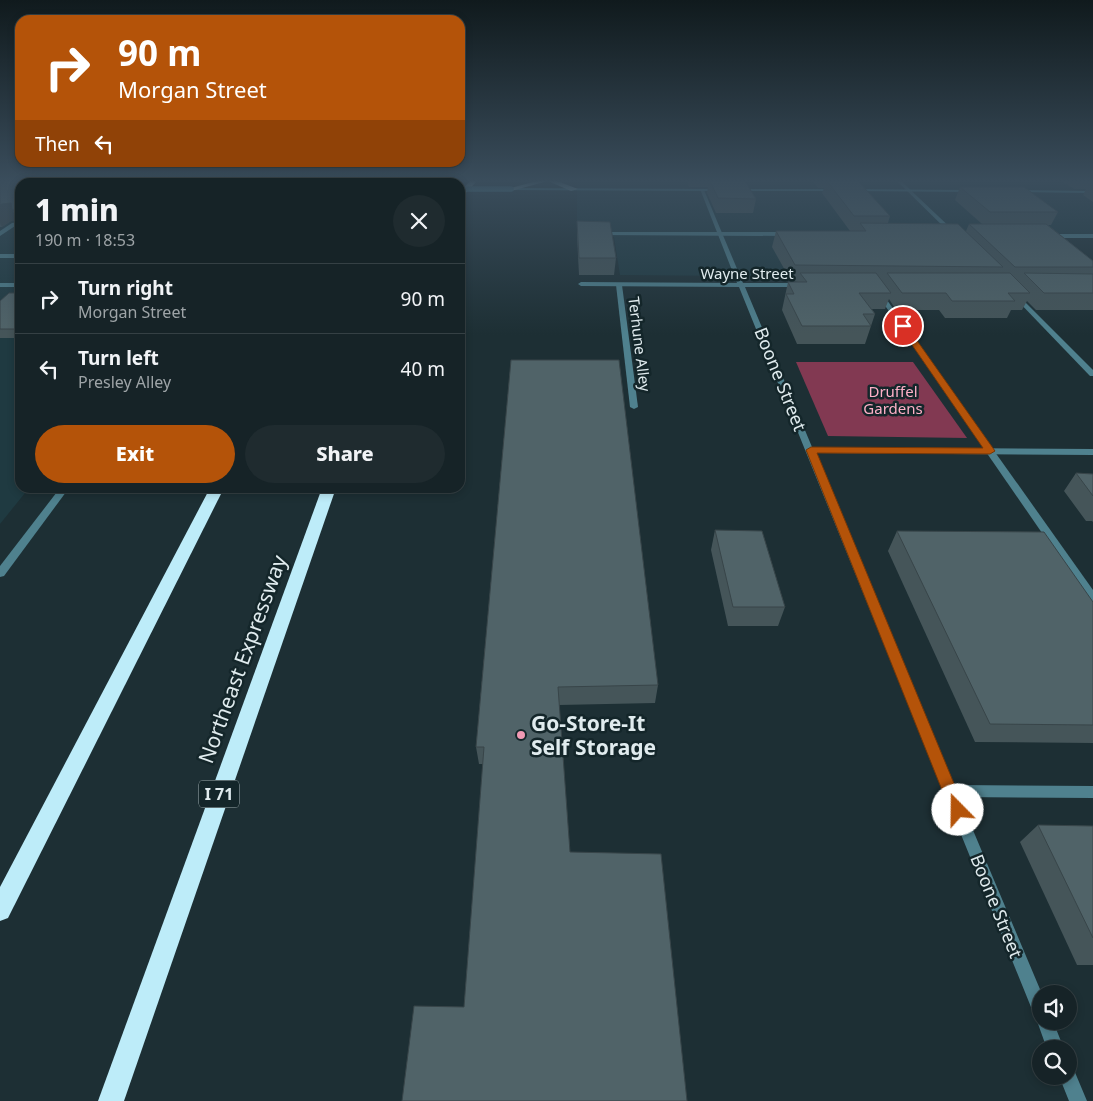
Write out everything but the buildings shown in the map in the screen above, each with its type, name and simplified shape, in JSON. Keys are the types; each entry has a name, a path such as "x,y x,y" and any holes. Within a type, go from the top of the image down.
{"highway":[{"path":"0,910 214,493"},
{"name":"Northeast Expressway","path":"111,1101 327,493"}],"street":[{"path":"951,232 955,236"},
{"path":"589,234 798,234"},
{"name":"Boone Street","path":"721,234 1032,990"},
{"path":"946,236 963,236"},
{"path":"1046,236 1093,236"},
{"path":"0,256 15,256"},
{"name":"Wayne Street","path":"580,284 809,286"},
{"path":"0,285 15,285"},
{"name":"Terhune Alley","path":"619,285 634,407"},
{"path":"874,286 1093,598"},
{"path":"1010,290 1093,374"},
{"path":"811,450 1093,452"},
{"path":"0,573 60,493"},
{"path":"950,792 1093,792"},
{"path":"1072,1085 1078,1101"}],"shaded area":[{"path":"0,232 15,232 15,493 25,493 0,524"},
{"path":"577,232 802,232 832,277 620,275 614,237 577,236"},
{"path":"857,232 1093,232 1093,234"}],"green space":[{"name":"Druffel Gardens","path":"796,362 913,362 967,438 828,436"}],"place":[{"name":"Go-Store-It Self Storage","path":"521,735"}],"route":[{"path":"903,326 990,451 811,450 958,810"}]}
